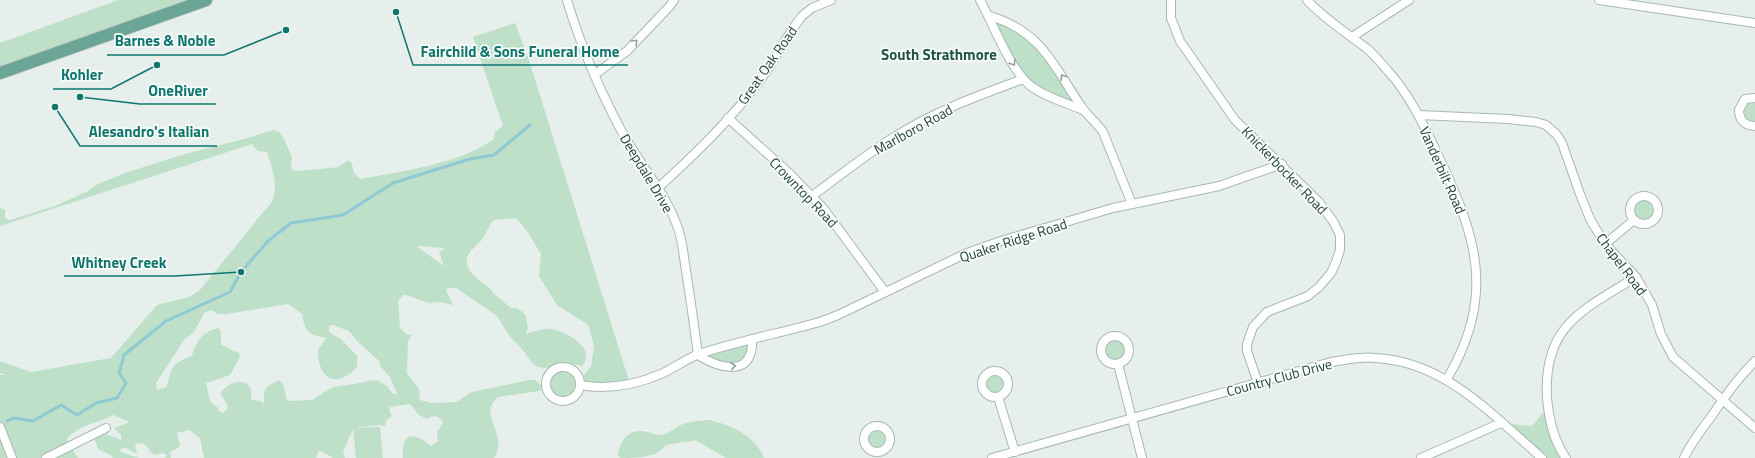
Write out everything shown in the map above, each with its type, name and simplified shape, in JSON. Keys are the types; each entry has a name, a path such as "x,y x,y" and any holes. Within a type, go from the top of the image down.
{"main road":[{"path":"0,73 206,0"}],"street":[{"name":"Deepdale Drive","path":"567,0 586,57 594,75 624,135 671,211 681,236 698,355"},
{"path":"594,75 627,51 674,0"},
{"name":"Great Oak Road","path":"658,189 739,107 761,79 802,16 812,8 831,0"},
{"path":"980,0 990,16 1008,56 1024,79 1042,94 1083,110"},
{"name":"Knickerbocker Road","path":"1171,0 1172,18 1180,42 1235,120 1282,164 1318,201 1333,221 1340,235 1340,250 1331,273 1319,287 1308,296 1267,312 1253,327 1247,344 1247,351 1258,383"},
{"name":"Vanderbilt Road","path":"1307,0 1317,11 1368,49 1389,71 1419,115 1463,213 1471,238 1476,264 1477,281 1474,315 1469,337 1448,379"},
{"path":"1352,37 1409,0"},
{"path":"1598,0 1755,23"},
{"path":"990,16 1005,21 1025,32 1052,60 1083,110 1102,132 1132,204"},
{"name":"Marlboro Road","path":"812,196 860,159 897,135 940,113 981,95 1024,79"},
{"path":"1755,98 1745,100 1739,110 1740,118 1743,122 1748,125 1755,126"},
{"name":"Chapel Road","path":"1419,115 1508,119 1536,122 1546,126 1557,135 1562,143 1585,207 1605,244 1636,277 1652,305 1662,339 1673,357 1755,428"},
{"name":"Crowntop Road","path":"728,118 812,196 835,224 885,292"},
{"name":"Quaker Ridge Road","path":"580,386 597,388 620,386 660,374 698,355 820,322 967,253 1001,241 1132,204 1219,186 1282,164"},
{"path":"1605,244 1634,220"},
{"path":"1566,458 1555,437 1548,407 1547,383 1551,352 1562,330 1569,323 1602,298 1636,277"},
{"path":"698,355 719,366 738,367 750,358 753,349 752,340"},
{"name":"Country Club Drive","path":"992,458 1330,362 1362,357 1400,361 1431,371 1448,379 1477,401 1542,458"},
{"path":"1684,458 1689,447 1722,400 1744,371 1755,361"},
{"path":"1118,364 1142,458"},
{"path":"566,367 575,372 578,376 580,386 576,396 571,399 560,401 551,396 546,382 553,370 566,367"},
{"path":"998,397 1014,452"},
{"path":"1421,458 1501,423"},
{"path":"0,427 12,458"},
{"path":"46,458 106,428"},
{"path":"883,450 888,458"}],"green space":[{"path":"118,0 206,0 0,73 0,43"},
{"path":"990,16 1037,43 1083,110 1068,104 1023,79"},
{"path":"515,23 528,57 630,384 588,384 583,378 591,367 594,346 588,325 557,305 539,276 541,254 527,231 516,218 494,220 490,224 482,240 470,252 467,258 467,264 472,274 511,308 517,308 525,314 528,327 526,334 551,329 564,333 578,342 586,353 586,359 582,366 570,364 556,365 546,368 537,367 511,338 496,315 456,288 449,288 446,290 453,305 440,302 429,303 406,295 403,295 398,301 400,328 406,334 412,335 408,341 407,373 419,389 420,400 432,403 456,402 472,392 529,380 535,380 542,386 542,389 539,391 498,397 492,404 490,411 491,418 498,441 498,449 494,458 403,458 403,449 406,439 414,436 425,441 431,446 438,441 437,432 443,423 436,416 427,419 419,415 410,404 390,407 389,410 392,416 386,421 385,426 379,425 355,428 380,427 383,458 356,458 353,429 343,452 345,458 333,458 319,450 316,458 204,458 200,438 189,430 177,433 180,445 178,448 170,452 171,458 165,458 167,455 162,453 154,455 145,445 135,444 137,454 126,448 120,449 121,452 139,458 113,458 111,455 98,449 95,440 96,438 106,434 121,440 121,435 114,428 130,422 113,415 77,430 67,439 78,458 0,458 0,375 6,375 0,373 0,361 31,372 111,358 157,305 189,297 200,290 270,205 275,191 275,183 267,152 258,151 252,144 0,226 0,208 5,210 5,218 10,220 55,206 88,191 98,184 128,172 185,154 273,130 279,132 283,137 292,157 291,164 293,171 338,167 349,160 355,174 361,179 448,161 465,155 494,139 495,132 503,126 473,37","holes":["416,246 445,248 439,252 444,266","288,304 302,314 306,329 309,332 316,336 326,338 318,350 318,357 322,369 329,378 334,379 348,375 356,369 357,364 357,356 341,339 329,332 329,326 333,325 349,331 357,341 379,361 381,367 390,377 397,394 393,394 387,386 379,381 372,380 333,387 312,400 287,401 283,384 279,380 268,386 264,391 264,404 261,401 251,400 250,387 246,383 236,382 226,387 221,392 227,407 227,410 223,413 219,411 218,408 210,401 206,383 230,375 239,359 240,353 221,344 221,333 219,328 213,329 204,334 195,346 192,356 179,362 172,368 166,387 157,390 156,383 184,340 194,332 204,313 211,310 218,314 226,314"]},
{"path":"1755,98 1755,126 1747,125 1740,106"},
{"path":"1644,196 1654,200 1658,210 1654,220 1644,224 1634,220 1630,210 1634,200"},
{"path":"1115,336 1125,340 1129,350 1125,360 1115,364 1105,360 1101,350 1105,340"},
{"path":"752,339 753,349 738,367 698,355"},
{"path":"560,367 566,367 575,372 579,378 579,390 575,396 566,401 560,401 551,396 546,387 546,381 551,372"},
{"path":"995,371 1004,375 1008,384 1004,393 995,397 986,393 982,384 986,375"},
{"path":"1548,407 1566,458 1542,458 1501,423 1532,426"},
{"path":"708,420 733,428 749,437 760,450 764,458 726,458 695,440 667,445 657,453 647,456 620,458 618,455 622,441 632,432 645,431 656,435 661,435 686,423"},
{"path":"877,426 886,430 890,439 886,448 877,452 868,448 864,439 868,430"}],"waterway":[{"path":"7,421 14,418 33,421 61,405 77,415 96,403 117,398 126,383 119,373 124,355 166,321 230,292 241,272 268,241 291,223 343,215 393,183 470,159 494,155 530,125"}],"place":[{"name":"Fairchild & Sons Funeral Home","path":"396,12"},
{"name":"Barnes & Noble","path":"286,30"},
{"name":"Kohler","path":"157,65"},
{"name":"OneRiver","path":"80,97"},
{"name":"Alesandro's Italian","path":"55,107"},
{"name":"Whitney Creek","path":"241,272"}],"district":[{"name":"South Strathmore","path":"939,54"}]}
